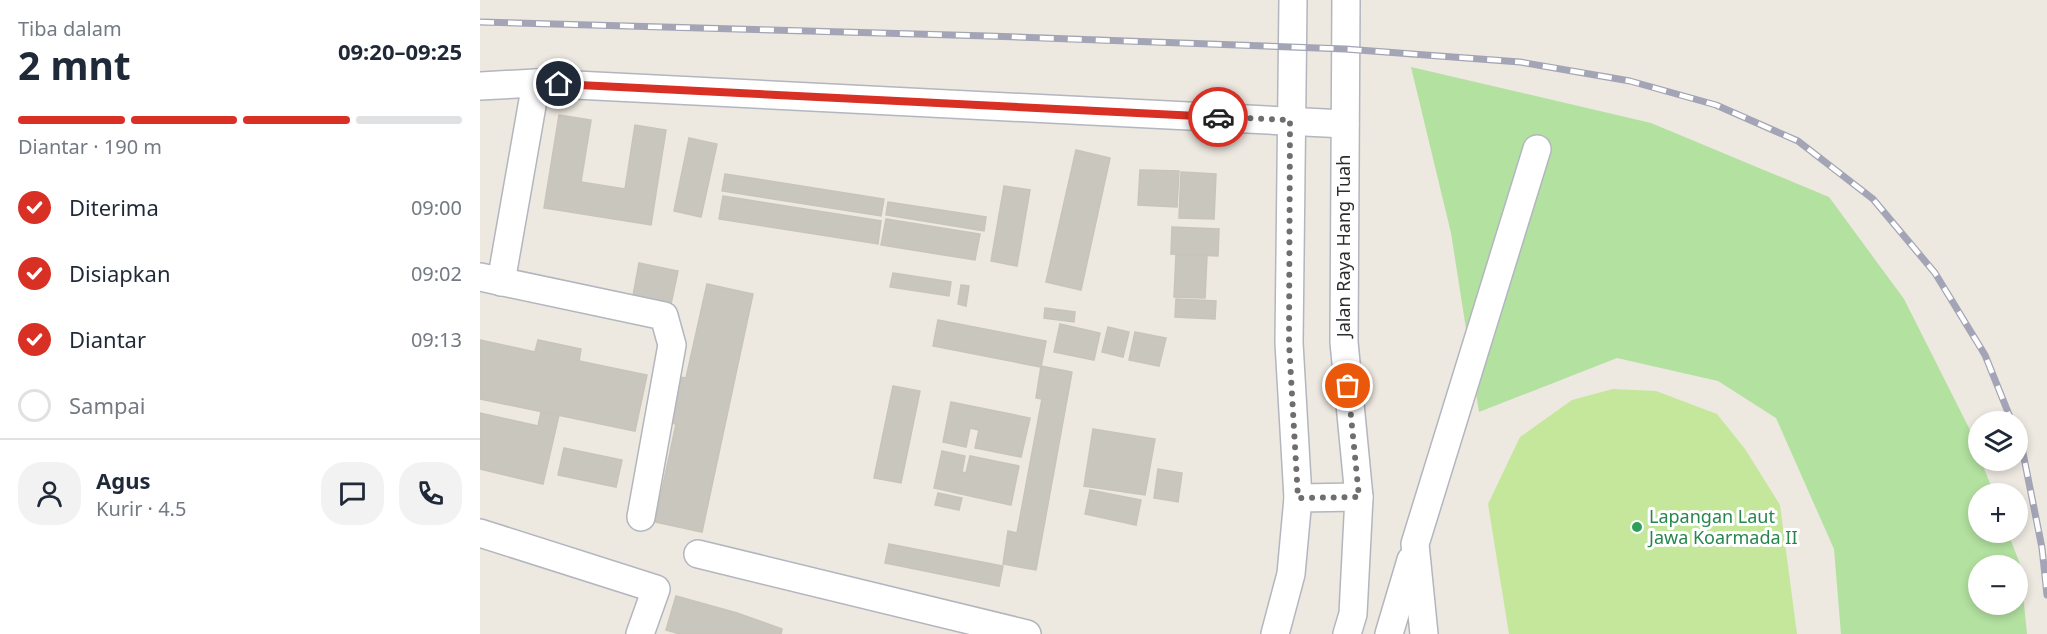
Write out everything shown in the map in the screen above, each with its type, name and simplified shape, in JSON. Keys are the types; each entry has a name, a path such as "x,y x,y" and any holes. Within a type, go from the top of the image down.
{"street":[{"path":"1275,634 1291,574 1298,498 1289,343 1293,0"},
{"name":"Jalan Raya Hang Tuah","path":"1346,0 1344,342 1359,497 1353,614 1347,634"},
{"path":"536,83 491,279 664,316 672,345 641,517"},
{"path":"480,86 536,83 1345,124"},
{"path":"1389,634 1537,149"},
{"path":"1298,498 1359,497"},
{"path":"480,533 656,589 640,634"},
{"path":"1415,544 1424,634"},
{"path":"698,554 1027,634"}],"green space":[{"path":"1411,67 1651,123 1829,197 1904,299 1968,426 1968,471 1985,471 1990,483 1968,483 1968,543 2012,543 2017,555 1968,555 1968,615 2025,615 2027,634 1841,634 1834,549 1776,418 1718,381 1617,358 1479,412 1451,233"},
{"name":"Lapangan Laut Jawa Koarmada II","path":"1613,389 1656,391 1717,414 1745,449 1780,505 1797,634 1509,634 1488,504 1520,437 1572,400"}],"building":[{"path":"559,115 591,120 581,182 625,189 635,125 666,130 651,225 544,208"},
{"path":"689,138 717,144 701,217 674,211"},
{"path":"1076,150 1110,158 1081,290 1046,282"},
{"path":"1140,170 1179,171 1177,207 1138,205"},
{"path":"1181,172 1216,174 1214,219 1179,218"},
{"path":"725,174 884,199 881,216 722,191"},
{"path":"1004,186 1030,190 1017,266 991,261"},
{"path":"723,196 881,221 878,244 719,219"},
{"path":"888,202 986,217 984,231 886,215"},
{"path":"886,219 980,234 975,260 881,245"},
{"path":"1172,227 1219,229 1218,256 1171,254"},
{"path":"1176,255 1207,256 1205,298 1174,297"},
{"path":"639,263 678,271 671,304 633,296"},
{"path":"893,273 951,282 949,296 890,287"},
{"path":"707,284 753,294 702,532 655,522 676,424 665,422 674,376 686,378"},
{"path":"961,285 969,286 966,306 958,304"},
{"path":"1176,299 1216,301 1215,319 1175,317"},
{"path":"1045,308 1075,312 1074,322 1044,318"},
{"path":"938,320 1046,341 1041,367 933,346"},
{"path":"1060,324 1100,333 1094,360 1054,352"},
{"path":"1108,327 1129,332 1123,357 1102,352"},
{"path":"1135,332 1166,338 1159,366 1129,360"},
{"path":"480,340 535,352 538,340 581,349 579,361 647,375 635,431 480,399"},
{"path":"1041,366 1072,372 1036,570 1003,564 1008,531 1017,533 1042,399 1036,398"},
{"path":"893,386 920,391 901,483 874,478"},
{"path":"951,402 1030,418 1021,457 975,448 979,430 970,428 966,447 943,442"},
{"path":"541,412 559,415 543,484 480,469 480,413 538,426"},
{"path":"1093,429 1155,439 1145,495 1084,486"},
{"path":"564,448 622,460 616,487 558,475"},
{"path":"942,451 965,456 962,472 966,473 970,456 1019,466 1011,505 934,488"},
{"path":"1158,469 1182,473 1178,502 1154,498"},
{"path":"1090,490 1141,500 1136,525 1085,514"},
{"path":"938,493 962,498 959,510 935,505"},
{"path":"889,544 1003,566 999,586 885,563"},
{"path":"676,596 737,613 782,629 781,634 680,634 666,630"}],"railway":[{"path":"480,22 988,36 1345,49 1520,62 1630,81 1716,105 1798,141 1873,199 1935,273 1985,355 2008,411"},
{"path":"2027,471 2042,548 2047,595"}],"way so far":[{"path":"1218,117 1290,120 1289,343 1298,498 1359,497 1348,386"}],"place":[{"name":"Lapangan Laut Jawa Koarmada II","path":"1637,527"}],"route":[{"path":"559,84 1218,117"}]}
